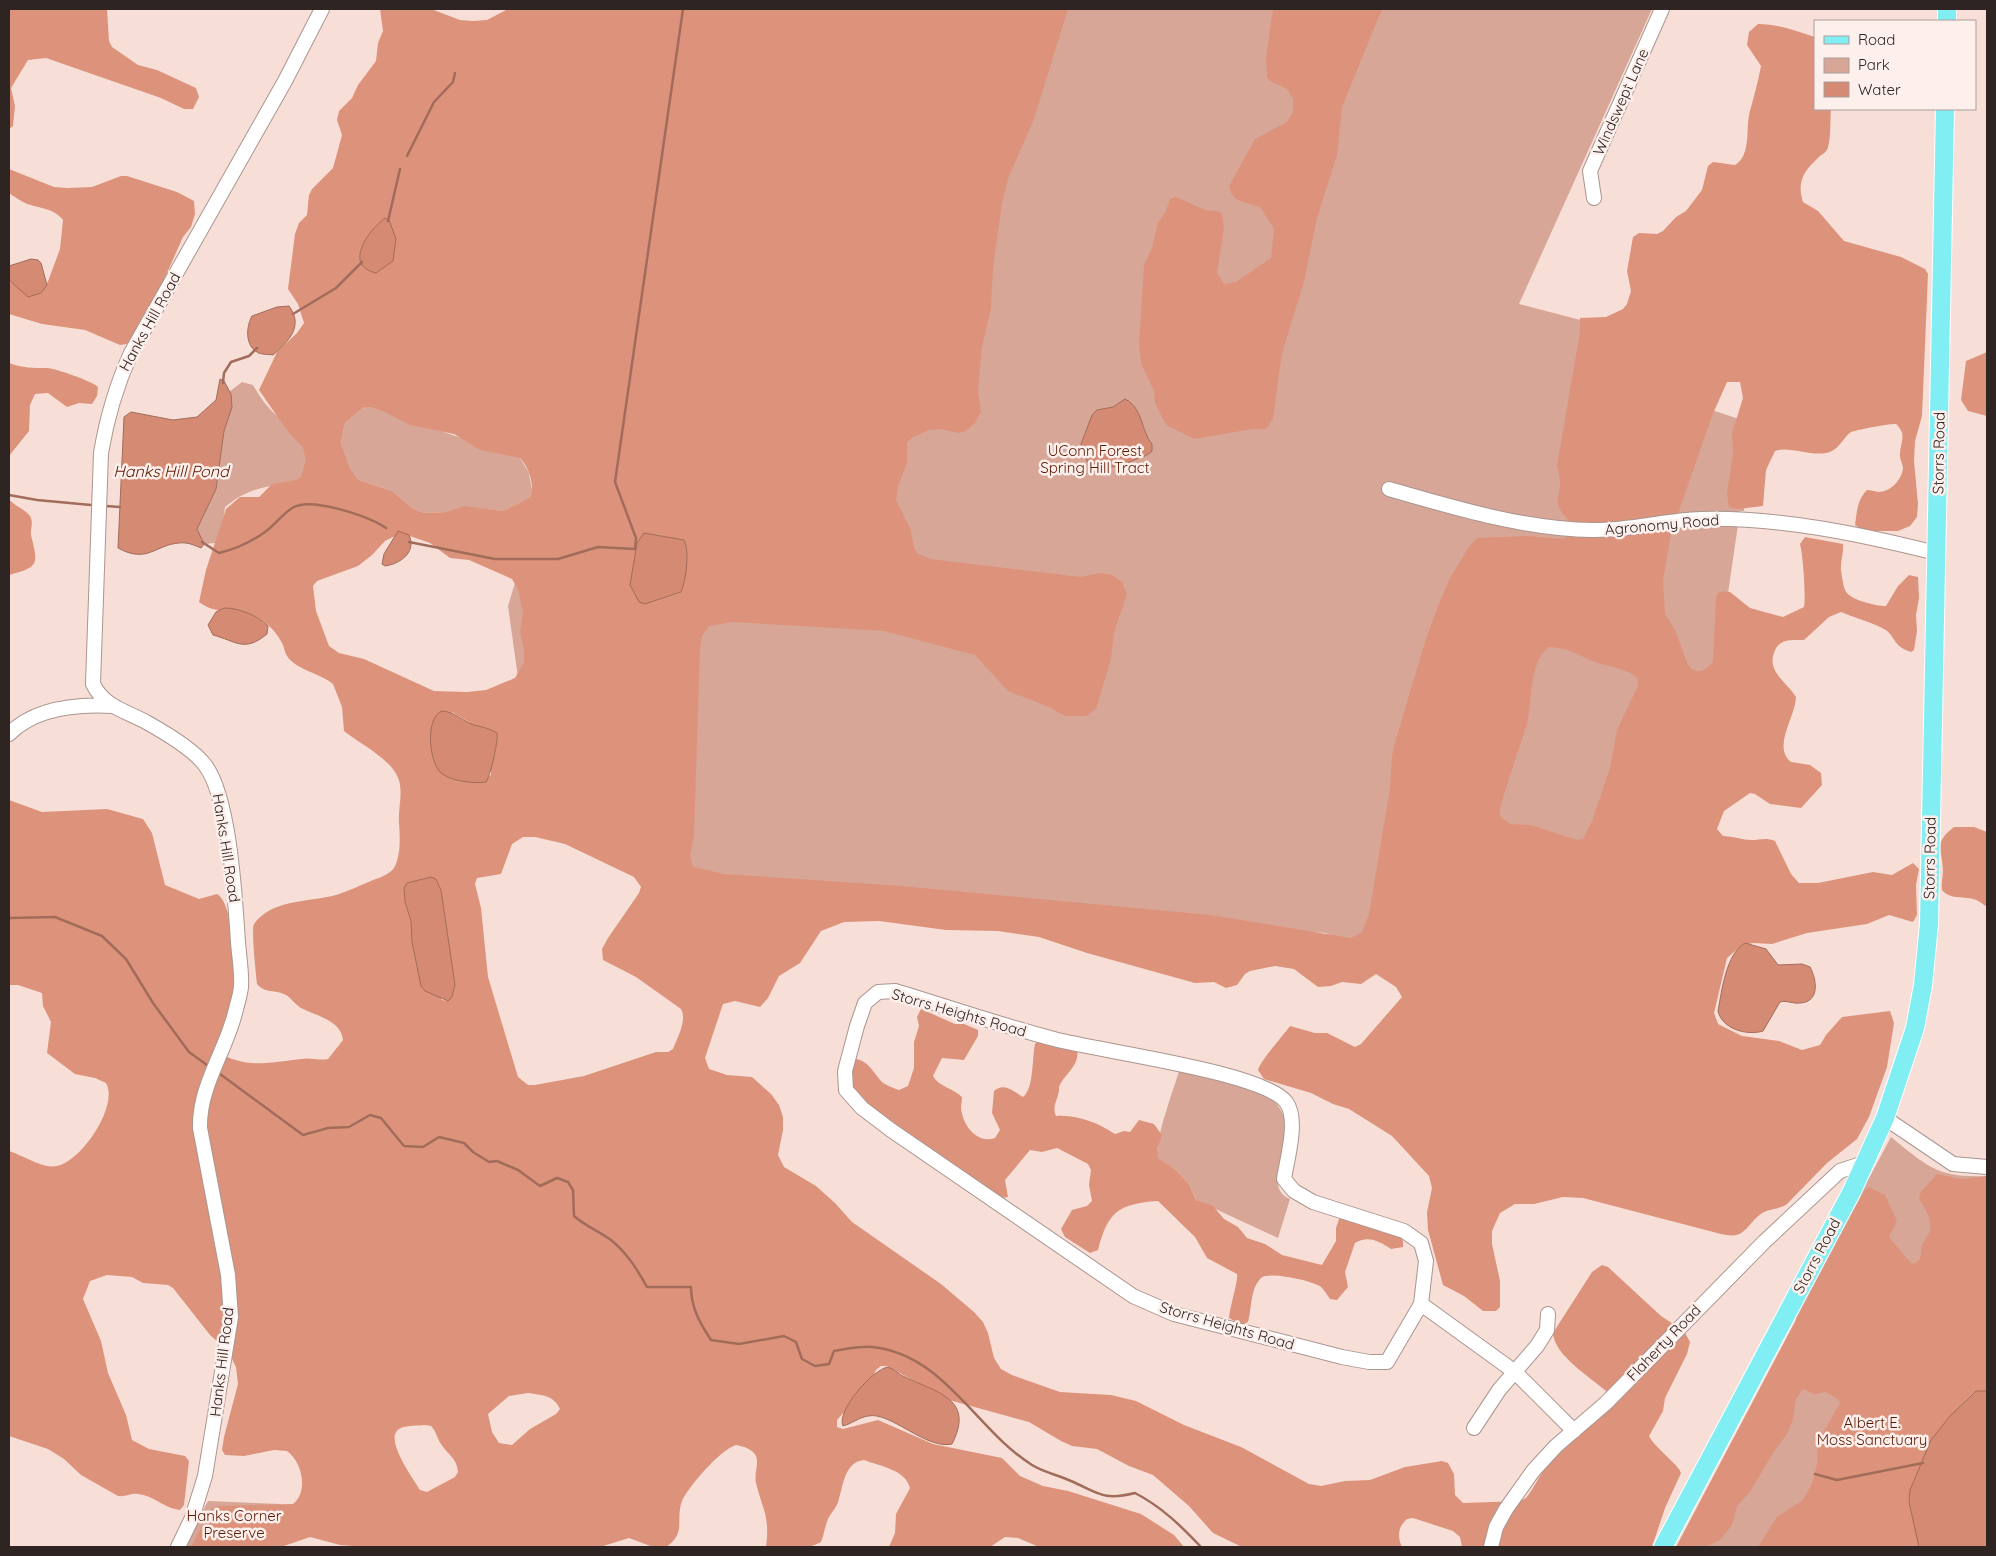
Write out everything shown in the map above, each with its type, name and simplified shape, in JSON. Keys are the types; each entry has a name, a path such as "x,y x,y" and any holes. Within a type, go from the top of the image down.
{"main road":[{"name":"Storrs Road","path":"1663,1547 1852,1191 1885,1118 1915,1028 1923,985 1929,924 1945,110"}],"street":[{"name":"Hanks Hill Road","path":"178,1547 192,1518 206,1476 231,1317 228,1275 200,1128 199,1111 203,1093 234,1016 241,987 236,912 219,797 204,764 178,742 146,722 112,706 101,698 93,684 101,453 106,420 116,388 131,353 281,89 322,9"},
{"name":"Windswept Lane","path":"1594,198 1590,171 1662,9"},
{"name":"Agronomy Road","path":"1389,489 1520,522 1551,527 1592,530 1700,519 1754,520 1871,537 1936,552"},
{"path":"78,705 91,692 93,684"},
{"path":"9,734 32,719 78,705 112,706"},
{"name":"Storrs Heights Road","path":"895,991 1022,1031 1207,1070 1273,1090 1287,1102 1293,1120 1284,1179 1294,1191 1314,1202 1404,1232 1421,1242 1426,1261 1421,1304 1387,1362 1369,1362 1174,1314 1133,1296 891,1130 862,1108 846,1090 844,1071 866,1003 878,992 895,991"},
{"path":"1885,1118 1953,1164 1987,1167"},
{"name":"Flaherty Road","path":"1491,1547 1496,1527 1506,1509 1539,1465 1556,1446 1606,1403 1764,1242 1840,1171 1864,1164"},
{"path":"1421,1304 1515,1372 1574,1431"},
{"path":"1474,1428 1499,1390 1547,1330 1548,1314"}],"green space":[{"path":"9,9 107,9 109,41 112,47 138,65 157,70 196,88 199,97 193,109 184,109 161,98 46,58 28,60 11,88 15,106 13,126 9,129"},
{"path":"380,9 431,9 460,20 474,21 487,20 508,9 1068,9 1034,119 1009,176 1002,202 993,269 991,308 982,347 978,392 981,411 975,423 966,431 959,433 941,429 929,430 911,438 907,443 907,462 898,487 896,500 910,528 917,553 930,559 1081,577 1099,573 1112,575 1122,582 1127,594 1114,632 1111,659 1096,709 1086,716 1065,716 1049,707 1008,691 975,655 884,631 733,622 709,626 702,636 700,649 694,836 690,855 693,867 725,874 901,886 1210,915 1351,938 1362,932 1369,914 1390,788 1392,756 1396,739 1425,642 1450,578 1469,547 1477,538 1527,536 1564,539 1570,532 1569,521 1558,505 1560,479 1557,466 1580,332 1580,318 1606,317 1623,309 1627,304 1631,291 1627,271 1633,237 1639,233 1657,234 1663,231 1676,217 1686,211 1702,190 1708,166 1713,162 1735,165 1744,155 1749,118 1761,66 1747,45 1749,32 1758,24 1766,24 1814,37 1814,110 1831,110 1830,134 1827,150 1810,166 1801,181 1803,202 1818,211 1844,241 1901,257 1925,269 1928,274 1922,416 1915,441 1914,461 1918,504 1917,517 1910,526 1898,531 1874,531 1861,529 1855,525 1859,502 1867,490 1878,492 1887,490 1895,485 1902,473 1903,467 1900,455 1902,435 1896,424 1851,432 1840,445 1826,453 1818,454 1788,450 1775,451 1766,470 1763,506 1738,509 1729,507 1727,494 1733,453 1732,433 1743,398 1740,382 1727,382 1712,416 1671,534 1663,580 1665,614 1675,630 1688,665 1694,670 1701,671 1705,670 1713,661 1716,598 1718,593 1730,592 1750,608 1783,617 1804,607 1804,576 1800,544 1805,537 1843,544 1841,568 1845,590 1852,597 1863,602 1886,606 1898,586 1909,575 1918,577 1917,631 1914,650 1911,652 1900,647 1890,633 1872,623 1841,612 1829,617 1804,640 1782,642 1776,648 1773,666 1796,697 1784,740 1786,756 1791,762 1810,765 1821,773 1822,785 1801,808 1770,804 1755,794 1750,793 1724,811 1717,829 1723,836 1748,840 1766,839 1775,841 1791,874 1799,883 1818,883 1873,872 1892,875 1913,863 1919,869 1916,885 1917,915 1913,922 1889,915 1867,924 1807,933 1772,944 1753,943 1741,946 1727,958 1714,1013 1718,1024 1742,1036 1779,1041 1802,1050 1820,1045 1842,1017 1890,1011 1894,1023 1887,1067 1869,1117 1857,1139 1827,1163 1787,1204 1764,1212 1741,1233 1731,1235 1583,1198 1563,1197 1534,1204 1515,1204 1500,1213 1492,1231 1492,1244 1500,1281 1500,1307 1496,1311 1483,1311 1464,1296 1443,1285 1428,1230 1427,1212 1432,1188 1429,1176 1392,1136 1349,1109 1333,1104 1311,1093 1264,1079 1258,1070 1267,1055 1290,1026 1315,1033 1327,1033 1355,1047 1361,1044 1402,997 1396,987 1376,974 1361,984 1342,982 1331,986 1318,987 1294,969 1275,966 1250,971 1245,974 1237,985 1226,988 1214,982 1195,983 1087,953 1039,937 998,931 946,930 879,921 844,922 821,931 800,963 779,976 768,998 760,1007 735,1001 723,1004 705,1058 709,1069 727,1075 752,1077 771,1094 779,1105 783,1117 783,1130 778,1155 784,1167 816,1186 852,1222 941,1284 974,1312 983,1322 988,1333 994,1358 1001,1369 1012,1375 1060,1392 1111,1395 1136,1401 1184,1425 1241,1447 1309,1484 1321,1486 1345,1481 1370,1480 1405,1467 1442,1461 1448,1463 1454,1474 1455,1495 1463,1503 1520,1501 1526,1498 1546,1467 1584,1431 1598,1413 1603,1402 1606,1391 1566,1357 1559,1349 1553,1333 1592,1272 1602,1265 1608,1267 1661,1316 1684,1331 1690,1342 1687,1354 1665,1398 1663,1411 1649,1436 1681,1473 1665,1508 1652,1547 1462,1547 1460,1537 1453,1531 1413,1518 1407,1519 1400,1528 1399,1539 1402,1547 1242,1547 1213,1533 1189,1506 1153,1475 1129,1466 1097,1449 1072,1446 1029,1422 949,1400 887,1366 881,1366 876,1370 870,1383 837,1420 837,1427 843,1429 878,1420 933,1444 1002,1458 1020,1476 1043,1486 1068,1491 1141,1514 1174,1535 1184,1547 1039,1547 1018,1538 1005,1537 990,1547 889,1547 895,1533 896,1514 910,1488 903,1476 897,1472 864,1460 852,1465 848,1470 838,1502 828,1519 821,1542 801,1548 766,1547 767,1528 756,1483 756,1456 750,1450 736,1445 722,1453 685,1495 680,1508 676,1537 666,1547 653,1547 629,1538 600,1547 366,1547 340,1545 310,1537 281,1547 191,1547 212,1508 217,1506 293,1504 301,1492 302,1477 300,1469 297,1462 287,1451 274,1450 244,1456 225,1455 222,1450 224,1437 238,1384 236,1367 228,1351 210,1335 173,1288 168,1285 143,1283 132,1277 107,1275 90,1281 83,1299 101,1341 108,1373 126,1415 132,1440 149,1449 185,1456 189,1461 184,1505 180,1510 143,1495 118,1496 81,1475 64,1459 48,1449 9,1436 9,1151 45,1165 57,1166 67,1162 77,1154 96,1131 103,1118 109,1093 106,1083 95,1078 75,1074 47,1053 51,1022 43,1006 42,993 18,985 9,985 9,800 42,812 107,809 143,819 152,833 165,885 199,899 217,894 228,912 233,946 235,981 233,1005 215,1051 226,1057 247,1062 267,1063 304,1059 328,1059 343,1040 338,1028 327,1019 301,1008 286,995 263,989 257,984 253,942 254,924 261,916 279,906 337,895 383,876 394,868 398,858 401,795 397,776 392,768 377,754 344,731 342,707 333,684 291,661 274,632 259,619 239,611 213,609 199,602 206,570 226,509 240,497 259,497 272,484 296,480 301,477 306,460 303,448 286,429 259,390 277,352 297,333 304,323 298,304 288,289 295,234 299,223 307,215 309,195 312,189 333,168 342,135 337,120 339,111 352,98 358,85 376,61 378,43 383,31","holes":["364,407 370,407 387,413 410,425 454,434 480,450 520,458 530,476 532,487 530,497 503,511 464,506 446,512 424,513 412,508 392,491 359,480 351,470 341,443 345,423","401,533 430,543 450,558 469,560 512,579 518,589 523,613 520,631 524,650 524,662 515,678 486,690 467,692 434,691 364,659 339,653 329,646 316,611 313,586 317,581 358,566 385,541","657,534 668,538 687,558 684,583 678,594 645,604","1549,647 1569,651 1598,663 1624,670 1638,679 1638,686 1617,730 1610,768 1592,821 1583,839 1577,840 1531,825 1510,824 1500,816 1503,798 1527,724 1534,673 1542,654","452,712 470,723 496,748 491,762 491,775 480,783 445,775","523,837 535,837 565,844 634,877 641,887 639,893 602,949 603,960 636,977 681,1009 683,1018 673,1049 668,1052 656,1052 584,1076 535,1085 528,1085 518,1077 488,977 481,908 475,884 477,878 501,874 512,844","436,879 441,890 448,937 452,997 448,1001 442,1000 417,960 411,921 405,902","528,1393 551,1398 560,1409 556,1414 530,1429 512,1445 499,1443 492,1432 488,1414 509,1396","431,1426 434,1430 441,1444 454,1460 458,1472 455,1477 427,1492 420,1490 401,1458 395,1440 396,1433 401,1428"]},
{"name":"UConn Forest Spring Hill Tract","path":"689,9 1652,9 1519,304 1592,323 1582,367 1751,423 1744,511 1740,511 1716,675 1566,1004 1325,933 771,882 650,861 535,800 508,606"},
{"path":"1273,9 1382,9 1342,107 1337,155 1317,218 1304,282 1282,353 1273,419 1266,429 1253,429 1194,439 1166,425 1155,403 1154,391 1141,363 1139,344 1144,265 1152,248 1158,223 1166,211 1170,199 1176,197 1205,210 1217,211 1222,214 1224,228 1217,273 1224,284 1236,282 1271,258 1274,229 1261,208 1237,199 1233,196 1229,186 1255,139 1287,122 1293,112 1293,99 1287,89 1270,81 1267,77 1266,58"},
{"path":"9,169 54,187 67,188 92,187 121,176 127,176 177,192 194,201 195,214 191,227 183,237 162,284 138,325 132,343 120,345 85,330 42,324 9,314 9,282 38,291 44,289 47,284 60,249 63,220 54,212 23,202 9,193"},
{"path":"1987,352 1987,416 1968,411 1961,400 1966,361"},
{"path":"9,363 23,367 52,369 74,376 98,387 97,396 92,404 79,403 67,407 48,393 35,394 30,405 29,431 9,456"},
{"path":"242,382 253,385 276,416 309,437 306,479 264,487 235,499 225,507 221,535 215,543 204,544 196,530 216,489 224,431 232,407 229,392"},
{"path":"364,407 370,407 520,458 529,473 532,491 530,497 503,511 464,507 446,512 424,513 412,508 392,491 359,480 351,470 341,443 345,423"},
{"path":"9,499 30,516 35,558 34,563 27,569 9,575"},
{"path":"1954,827 1974,827 1987,832 1987,907 1975,900 1949,895 1942,890 1943,870 1940,847 1943,838"},
{"path":"921,1009 955,1024 964,1024 978,1030 978,1036 964,1060 942,1058 933,1076 939,1083 962,1097 962,1115 968,1127 977,1136 988,1139 995,1138 1000,1130 992,1113 994,1091 1005,1087 1023,1097 1027,1093 1031,1080 1035,1044 1037,1042 1062,1045 1077,1050 1077,1056 1074,1065 1059,1087 1054,1109 1056,1116 1071,1116 1087,1120 1115,1134 1124,1131 1130,1132 1139,1120 1154,1124 1162,1135 1157,1149 1158,1158 1176,1170 1189,1184 1196,1200 1213,1206 1224,1219 1238,1227 1247,1238 1265,1244 1282,1255 1322,1265 1336,1241 1336,1228 1339,1219 1345,1218 1400,1236 1403,1241 1403,1247 1391,1249 1378,1241 1369,1239 1355,1243 1345,1272 1348,1287 1337,1300 1330,1299 1321,1287 1309,1282 1281,1276 1261,1278 1257,1282 1253,1293 1248,1322 1242,1325 1229,1318 1237,1274 1207,1258 1195,1237 1158,1201 1134,1204 1117,1212 1106,1226 1098,1250 1090,1253 1065,1237 1061,1229 1072,1210 1087,1206 1092,1201 1089,1185 1091,1170 1088,1164 1057,1148 1042,1152 1030,1150 1005,1180 1008,1197 1001,1198 866,1105 857,1094 851,1080 854,1060 857,1059 868,1065 881,1081 887,1085 899,1090 908,1086 914,1068 914,1042 919,1026 917,1017"},
{"path":"1179,1071 1250,1088 1271,1099 1281,1111 1285,1125 1278,1182 1281,1192 1290,1199 1278,1238 1196,1200 1189,1184 1176,1170 1157,1158 1159,1138"},
{"name":"Albert E. Moss Sanctuary","path":"1891,1137 1915,1156 1935,1168 1957,1175 1987,1176 1987,1547 1680,1547 1799,1321 1791,1317 1828,1255"},
{"name":"Albert E. Moss Sanctuary","path":"1937,1174 1961,1179 1987,1176 1987,1391 1976,1391 1971,1394 1931,1440 1910,1490 1909,1502 1919,1547 1758,1547 1777,1517 1803,1500 1812,1484 1817,1464 1818,1442 1840,1403 1839,1400 1826,1392 1814,1394 1803,1389 1796,1399 1793,1419 1787,1434 1775,1450 1750,1492 1737,1506 1732,1525 1720,1540 1705,1547 1676,1547 1864,1191 1869,1187 1885,1195 1897,1221 1889,1237 1912,1264 1918,1261 1922,1245 1931,1227 1928,1214 1919,1198 1921,1192"},
{"name":"Hanks Corner Preserve","path":"208,1501 281,1504 257,1547 183,1547"}],"water":[{"path":"385,218 389,220 396,239 393,261 376,273 366,269 361,263 360,256 366,239"},
{"path":"31,259 38,260 41,263 47,285 41,293 28,297 9,280 9,266"},
{"path":"289,306 295,320 295,327 289,339 273,355 263,354 253,349 248,336 252,316 277,307"},
{"name":"Hanks Hill Pond","path":"220,379 224,381 231,394 232,407 224,431 216,489 197,529 204,544 201,548 188,543 171,544 144,554 136,554 118,548 124,417 131,412 173,420 197,417 216,400"},
{"path":"1125,399 1131,403 1139,414 1148,439 1152,444 1152,451 1148,455 1122,465 1110,467 1099,466 1087,461 1081,444 1092,415 1097,410 1113,407"},
{"path":"398,531 409,535 411,547 406,556 401,560 385,566 382,564 384,554"},
{"path":"644,533 684,540 687,551 686,574 681,592 645,604 639,602 630,585 637,543"},
{"path":"224,608 253,615 268,626 267,634 259,640 246,644 240,644 213,635 208,625 216,612"},
{"path":"442,711 497,733 494,758 486,782 475,783 455,780 444,775 436,766 431,749 431,730 437,715"},
{"path":"431,877 436,879 441,890 455,985 452,997 448,1001 425,991 421,986 412,942 411,921 405,902 404,888 407,883"},
{"path":"1745,943 1766,949 1778,965 1802,964 1810,967 1815,984 1814,995 1811,999 1800,1003 1780,1002 1763,1031 1750,1033 1730,1027 1720,1017 1718,1011 1723,983 1729,964 1733,955"},
{"path":"888,1367 940,1393 956,1407 959,1417 958,1429 952,1444 931,1441 877,1416 868,1416 843,1426 842,1419 850,1401 865,1383 881,1369"},
{"path":"1976,1391 1987,1391 1987,1547 1919,1547 1909,1502 1910,1490 1931,1440 1950,1416"}],"waterway":[{"path":"635,549 636,538 615,482 683,9"},
{"path":"407,156 434,102 453,82 455,73"},
{"path":"388,221 400,169"},
{"path":"293,314 336,288 362,262"},
{"path":"223,383 224,373 231,362 249,356 257,348"},
{"path":"9,495 37,500 91,505"},
{"path":"202,542 219,553 237,547 265,532 294,507 303,505 327,506 355,514 386,528"},
{"path":"106,506 120,507"},
{"path":"409,542 495,559 558,559 598,547 635,549"},
{"path":"9,918 55,917 102,936 126,959 153,1003 189,1052 207,1065"},
{"path":"220,1074 303,1135 328,1128 349,1127 370,1115 381,1118 404,1146 423,1147 439,1137 464,1143 473,1152 489,1162 497,1161 518,1170 540,1186 557,1178 568,1182 573,1190 574,1216 617,1245 631,1262 647,1287 691,1287 694,1309 711,1340 739,1344 784,1336 796,1342 802,1359 815,1366 829,1364 834,1351 872,1347 897,1353 920,1363 940,1378 994,1433 1032,1465 1108,1496 1135,1493 1145,1498 1178,1524 1201,1547"},
{"path":"1815,1474 1837,1480 1923,1463"}]}
